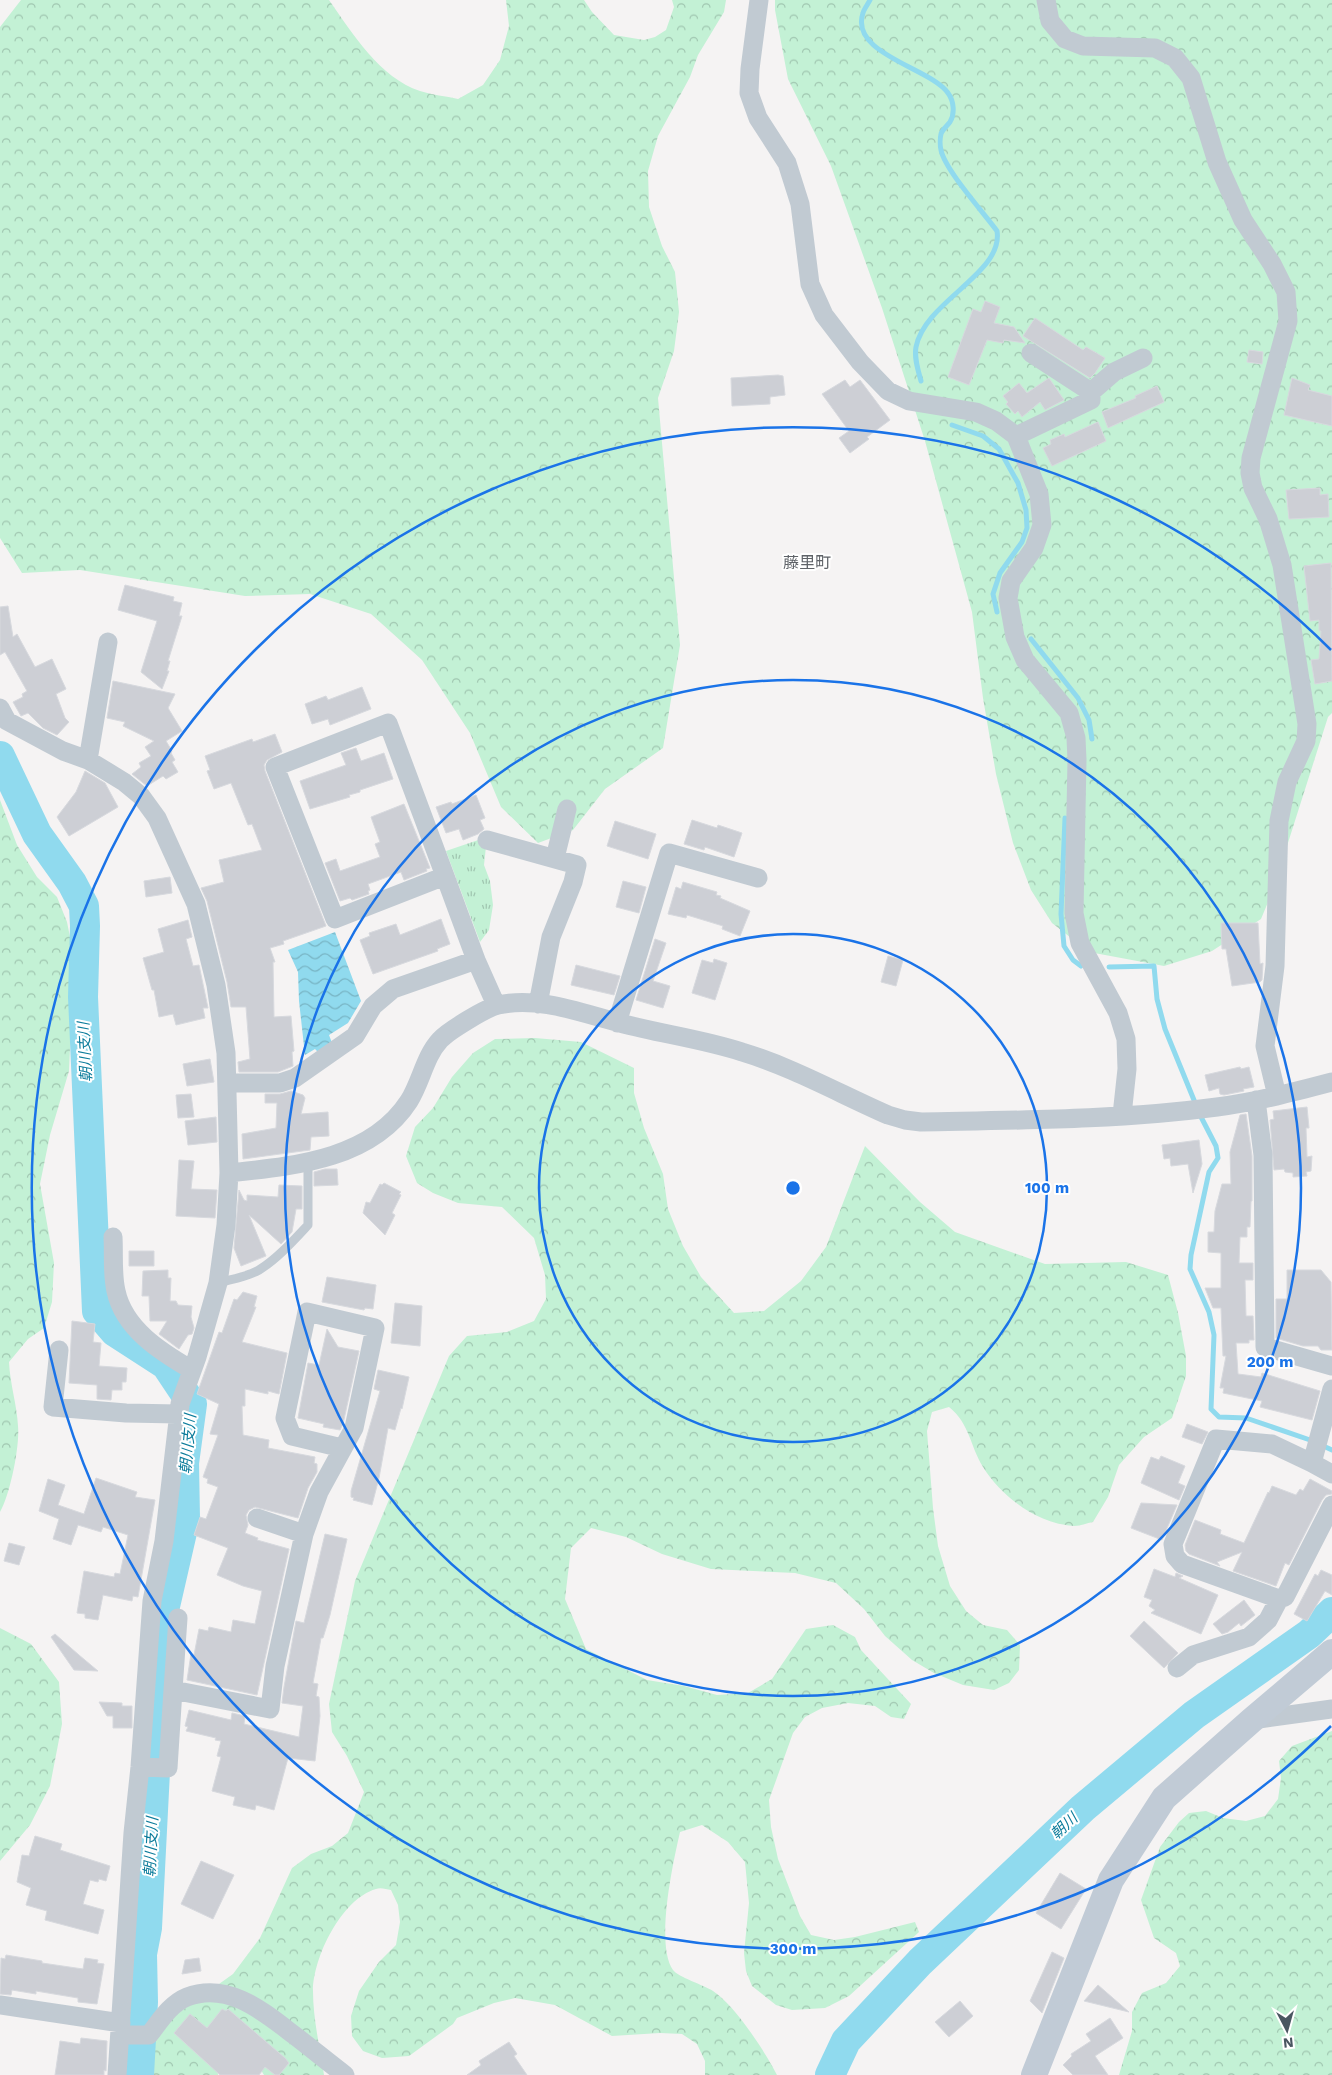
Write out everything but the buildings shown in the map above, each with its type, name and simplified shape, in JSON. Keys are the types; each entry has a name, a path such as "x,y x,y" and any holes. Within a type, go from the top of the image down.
{"street":[{"path":"759,0 750,68 750,93 758,118 787,163 800,204 810,284 824,315 860,362 888,391 909,400 976,412 996,421 1016,436 1039,494 1042,525 1034,548 1011,581 1008,598 1015,637 1025,660 1069,713 1076,738 1074,913 1080,943 1118,1014 1126,1039 1127,1069 1122,1116"},
{"path":"1046,0 1050,21 1065,39 1083,46 1155,48 1175,58 1191,78 1217,162 1243,220 1272,264 1286,292 1288,321 1251,458 1250,473 1253,488 1268,519 1282,565 1307,724 1306,741 1287,782 1279,821 1275,966 1265,1046 1278,1096"},
{"path":"1031,353 1091,392"},
{"path":"1016,436 1091,400 1091,392 1114,372 1142,358"},
{"path":"88,760 108,642"},
{"path":"0,708 7,721 63,751 88,760 124,782 141,796 157,818 196,904 216,985 226,1053 229,1173 226,1225 218,1283 179,1409 164,1541 152,1601 141,1767 133,1833 124,2031 117,2075"},
{"path":"444,876 335,919 275,767 388,722 476,960 496,1005"},
{"path":"555,858 567,809"},
{"path":"487,840 577,864 573,882 551,938 538,1004"},
{"path":"617,1022 669,853 758,878"},
{"path":"227,1083 280,1083 296,1078 355,1036 373,1006 394,988 476,960"},
{"path":"229,1173 308,1162 340,1153 380,1130 398,1116 410,1100 439,1041 464,1022 496,1005 538,1004 577,1010 617,1022 667,1032 741,1051 772,1062 905,1120 921,1122 1122,1116 1186,1110 1278,1096 1332,1082"},
{"path":"1256,1100 1263,1155 1265,1347 1332,1366"},
{"path":"113,1237 115,1290 127,1318 134,1328 175,1360 190,1376"},
{"path":"172,1690 270,1709 275,1666 304,1534 319,1492 354,1428 375,1328 306,1312 285,1418 292,1436 342,1448"},
{"path":"59,1350 53,1407 126,1413 179,1409"},
{"path":"1315,1451 1332,1389"},
{"path":"1332,1474 1315,1451 1272,1444 1216,1439 1173,1544 1175,1556 1182,1564 1279,1599 1285,1597 1332,1505"},
{"path":"257,1518 304,1534"},
{"path":"1177,1668 1193,1655 1249,1637 1268,1620 1279,1599"},
{"path":"141,1767 168,1768 178,1618"},
{"path":"1034,2075 1111,1880 1164,1798 1332,1652"},
{"path":"1252,1720 1332,1709"},
{"path":"0,2005 150,2035 169,2009 187,1998 211,1992 230,1996 255,2005 346,2075"}],"lane":[{"path":"218,1283 250,1274 260,1269 295,1239 308,1225 308,1162"}],"green space":[{"path":"21,0 329,0 357,40 392,76 420,91 458,99 483,85 500,60 509,26 506,0 584,0 592,12 614,35 644,40 655,37 666,30 674,7 672,0 726,0 724,12 698,55 690,77 658,136 648,171 649,207 662,246 675,272 679,312 674,351 658,398 680,645 663,748 605,789 573,830 538,843 501,807 470,733 422,660 371,614 310,594 245,596 80,570 22,573 0,538 0,27"},
{"path":"775,0 1332,0 1332,713 1328,717 1273,890 1261,919 1212,951 1164,966 1089,952 1052,923 1031,890 1013,843 996,774 983,698 972,612 925,441 882,308 831,166 788,79 775,10"},
{"path":"0,800 17,845 37,877 57,897 67,922 74,957 69,1071 50,1135 40,1184 54,1263 52,1302 44,1328 28,1339 9,1362 18,1435 11,1483 0,1512"},
{"path":"487,837 484,865 490,881 493,905 489,930 480,942 446,851"},
{"path":"535,1038 581,1042 634,1068 634,1093 644,1128 663,1174 668,1209 683,1246 701,1277 734,1313 764,1311 801,1281 826,1247 865,1146 920,1202 955,1232 1045,1264 1126,1262 1168,1275 1178,1313 1186,1356 1186,1376 1172,1418 1144,1437 1119,1465 1108,1497 1093,1522 1074,1526 1047,1520 1022,1507 1010,1498 1000,1489 983,1467 966,1428 956,1414 949,1407 932,1412 927,1431 933,1508 938,1546 950,1586 966,1611 983,1625 1007,1630 1020,1645 1019,1670 1009,1683 994,1690 963,1685 934,1673 912,1660 885,1636 864,1609 836,1583 795,1573 711,1569 662,1554 626,1537 591,1528 571,1548 565,1599 586,1649 647,1680 684,1686 717,1695 748,1693 772,1679 806,1629 833,1625 855,1637 861,1650 911,1704 904,1719 891,1717 875,1706 848,1703 822,1708 805,1717 793,1733 769,1800 771,1827 778,1859 800,1916 811,1935 834,1940 855,1937 915,1922 919,1932 849,1996 825,2008 792,2010 776,2005 752,1986 746,1971 744,1953 749,1903 745,1862 728,1842 702,1825 680,1832 673,1863 665,1923 668,1958 676,1973 713,1991 740,2017 777,2075 705,2075 705,2061 697,2044 682,2034 660,2033 612,2036 555,2005 515,1998 494,2003 457,2018 453,2024 409,2056 382,2058 363,2051 352,2036 351,2016 359,1991 379,1962 396,1945 400,1922 398,1905 391,1890 379,1888 363,1895 341,1917 331,1931 318,1963 314,1978 313,2002 324,2075 264,2075 253,2057 217,2060 218,2075 149,2075 151,2039 163,2024 233,1974 260,1938 292,1868 311,1854 332,1846 348,1833 364,1792 347,1756 332,1732 329,1704 355,1581 449,1356 467,1336 507,1332 534,1321 546,1299 545,1275 534,1238 502,1207 458,1203 433,1193 417,1183 406,1156 415,1127 433,1108 452,1077 473,1053 495,1039"},
{"path":"0,1628 31,1644 59,1682 62,1724 50,1786 30,1825 0,1861"},
{"path":"1332,1731 1332,2075 1119,2075 1132,2031 1132,2012 1142,1993 1166,1983 1180,1966 1176,1953 1154,1938 1141,1900 1160,1847 1179,1822 1189,1813 1206,1811 1223,1818 1246,1821 1265,1816 1278,1799 1281,1778 1279,1761 1292,1746"}],"water":[{"path":"335,932 361,1001 348,1023 329,1035 332,1043 318,1052 315,1049 305,1055 298,972 288,950"}],"waterway":[{"path":"870,0 863,13 862,27 868,39 879,50 939,84 950,96 953,104 953,115 941,134 941,150 957,180 997,231 996,246 989,260 977,274 933,315 922,331 916,347 921,381"},
{"path":"952,425 983,436 999,449 1018,483 1026,510 1027,528 1022,542 1000,573 993,594 997,612"},
{"path":"1031,639 1078,698 1089,720 1092,739"},
{"name":"朝川支川","path":"0,756 37,834 72,883 84,906 83,997 97,1311 115,1332 166,1365 192,1404 184,1463 185,1519 163,1615 147,1928 142,1954 143,2002 139,2075"},
{"path":"1065,818 1061,914 1064,946 1073,960 1081,966"},
{"path":"1109,967 1154,966 1157,999 1165,1029 1196,1105"},
{"path":"1199,1113 1216,1146 1218,1158 1209,1172 1191,1255 1190,1269 1209,1312 1214,1335 1211,1409 1219,1417 1246,1418 1313,1441"},
{"path":"1321,1445 1332,1450"},
{"name":"朝川","path":"830,2075 846,2041 920,1962 1083,1808 1194,1715 1309,1634 1332,1612"}],"district":[{"name":"藤里町","path":"807,562"}]}
